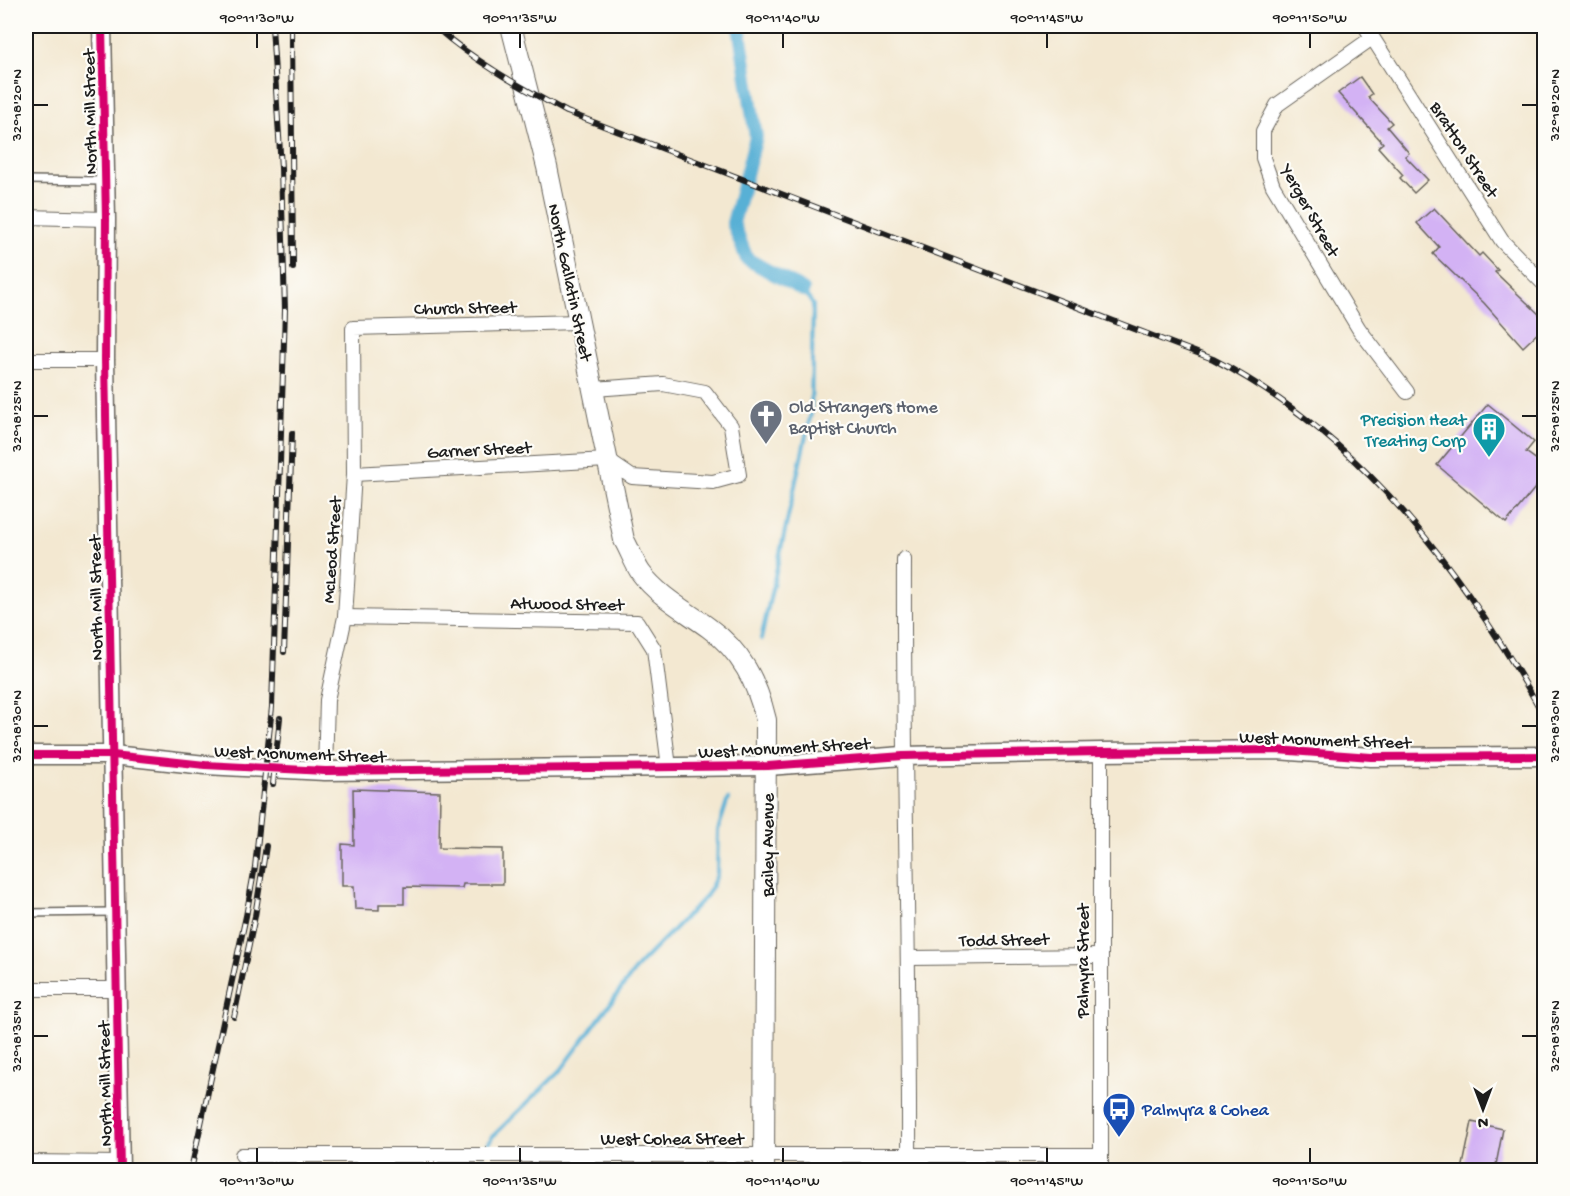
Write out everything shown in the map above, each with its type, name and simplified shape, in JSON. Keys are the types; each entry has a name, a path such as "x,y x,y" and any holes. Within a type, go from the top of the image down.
{"main road":[{"name":"North Gallatin Street","path":"511,26 547,167 624,540"},
{"name":"Bailey Avenue","path":"624,540 642,573 681,609 711,629 734,649 750,672 759,693 766,720 768,766 764,1163"}],"street":[{"name":"North Mill Street","path":"102,26 106,219 105,360 120,1167"},
{"name":"Bratton Street","path":"1368,32 1502,241 1545,284"},
{"name":"Yerger Street","path":"1368,32 1277,105 1263,131 1263,158 1273,186 1359,329 1407,392"},
{"path":"26,217 106,219"},
{"name":"Church Street","path":"353,328 579,322"},
{"name":"McLeod Street","path":"325,771 327,699 345,617 354,474 353,328"},
{"path":"26,360 105,360"},
{"path":"594,389 663,384 705,392 731,426 739,475 713,482 632,477 607,460"},
{"name":"Garner Street","path":"354,474 607,460"},
{"path":"904,559 903,756 909,958 909,1170"},
{"name":"Atwood Street","path":"345,617 637,622 654,650 669,767"},
{"name":"West Monument Street","path":"26,754 113,755 205,765 325,771 768,766 903,756 1101,752 1277,750 1371,757 1545,756"},
{"name":"Palmyra Street","path":"1101,752 1099,956 1101,1170"},
{"name":"Todd Street","path":"909,958 1099,956"},
{"path":"26,989 117,988"},
{"name":"West Cohea Street","path":"242,1155 556,1156 764,1163 909,1156 1101,1155"},
{"path":"366,1155 366,1170"},
{"path":"556,1156 556,1170"},
{"path":"32,1165 120,1167"}],"lane":[{"path":"26,180 105,181"},
{"path":"26,913 116,912"}],"building":[{"path":"1360,77 1372,94 1368,97 1392,123 1387,127 1409,153 1405,156 1428,180 1414,193 1400,178 1403,175 1378,147 1383,143 1338,93"},
{"path":"1434,208 1479,256 1482,253 1498,270 1495,272 1543,318 1539,322 1544,327 1523,347 1484,303 1433,254 1439,247 1417,223"},
{"name":"Precision Heat Treating Corp","path":"1488,404 1534,442 1526,452 1545,466 1545,476 1506,523 1437,465"},
{"path":"353,789 440,792 439,848 503,849 503,884 463,884 462,888 404,887 404,904 379,904 379,910 355,909 354,886 342,886 342,844 354,845"},
{"path":"1472,1122 1503,1129 1495,1170 1462,1170"}],"waterway":[{"path":"739,26 756,137 733,223 747,259 803,290"},
{"path":"761,639 811,413 813,305 803,290"},
{"path":"485,1151 492,1137 561,1070 638,966 707,895 717,875 718,830 728,799"},
{"path":"475,1170 482,1158"}],"railway":[{"path":"191,1170 255,867 272,707 285,310 281,168 272,26"},
{"path":"291,26 293,268"},
{"path":"434,26 498,73 567,112 1213,359 1267,391 1316,427 1362,468 1404,513 1479,611 1544,716"},
{"path":"284,652 292,433"},
{"path":"273,784 280,718"},
{"path":"234,1017 255,916 266,846"}],"cycle path":[{"path":"102,26 106,219 105,360 120,1170"},
{"path":"26,755 113,755 205,765 325,771 768,766 903,756 1101,752 1277,750 1371,757 1544,756"}],"place":[{"name":"Old Strangers Home Baptist Church","path":"766,445"},
{"name":"Precision Heat Treating Corp","path":"1489,458"},
{"name":"Palmyra & Cohea","path":"1119,1138"}]}
